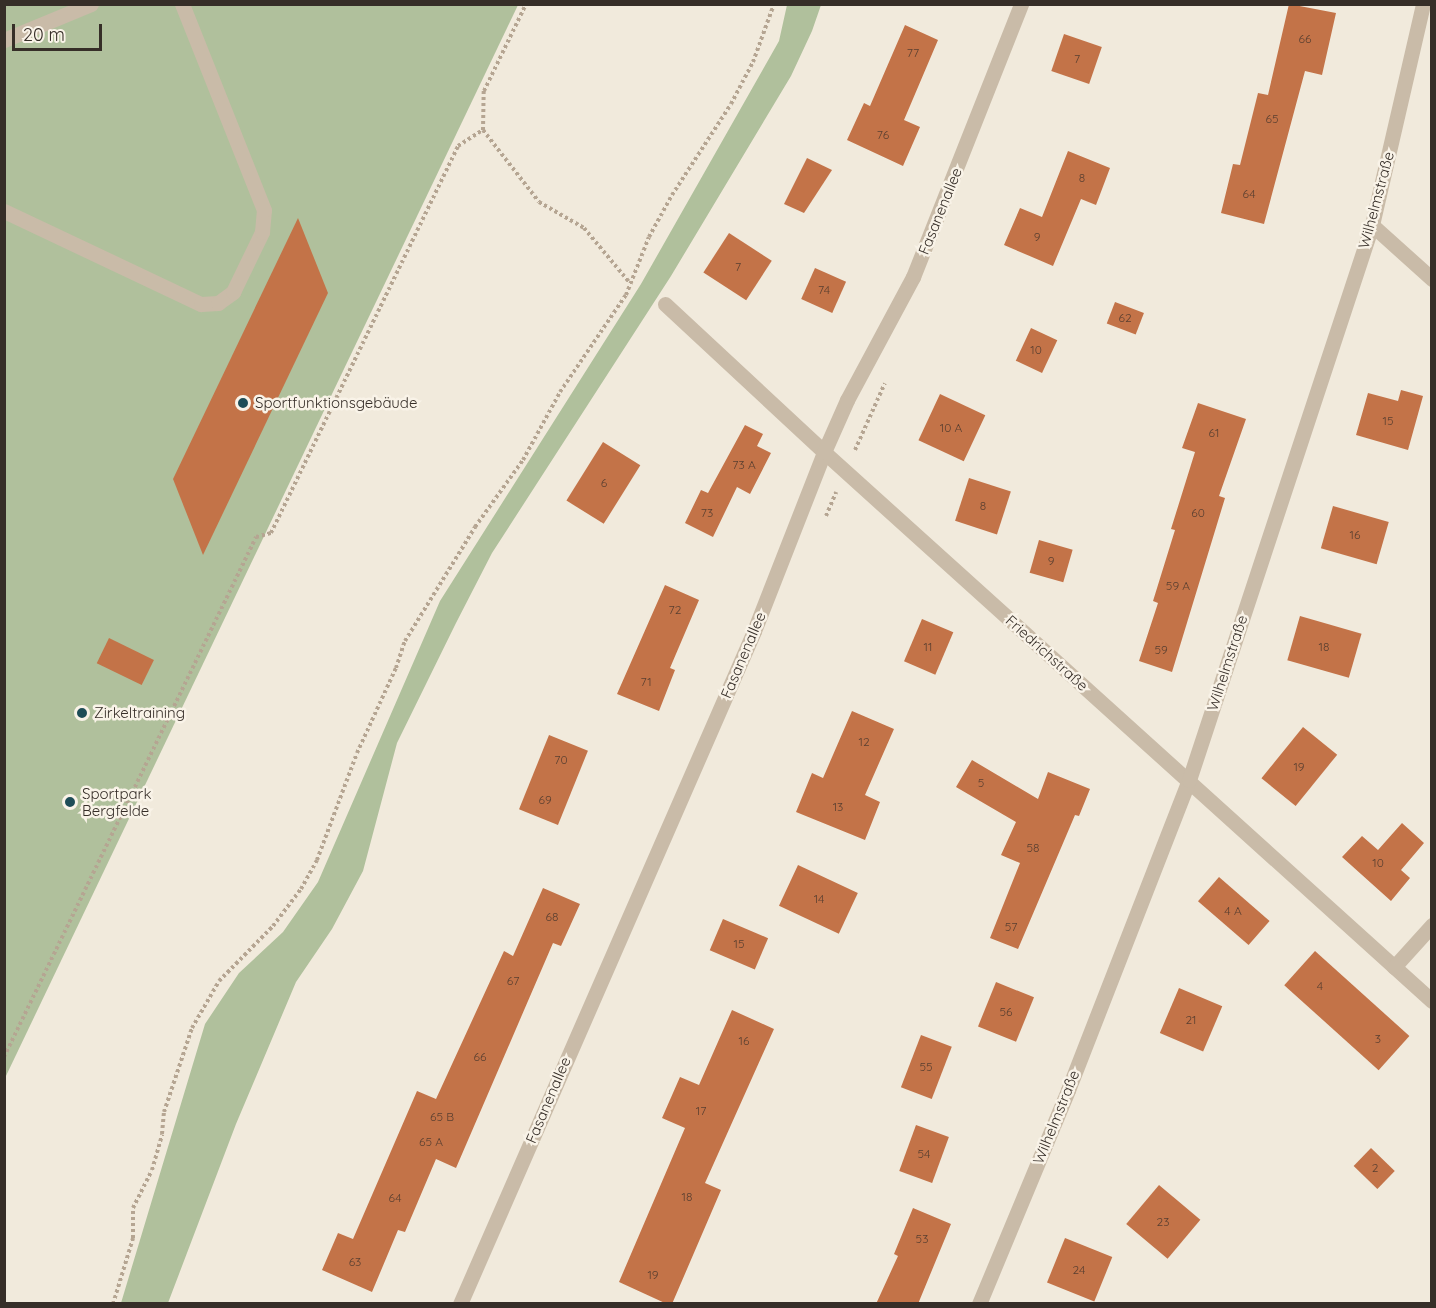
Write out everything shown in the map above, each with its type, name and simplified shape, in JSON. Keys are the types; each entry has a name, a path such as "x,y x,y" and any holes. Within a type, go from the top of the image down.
{"street":[{"path":"4,40 91,4"},
{"path":"4,211 201,304 218,303 233,292 262,232 264,210 182,4"},
{"name":"Fasanenallee","path":"460,1304 754,631 824,452 847,400 913,277 1021,4"},
{"name":"Wilhelmstraße","path":"979,1304 1068,1090 1189,780 1372,225 1424,4"},
{"path":"1372,225 1431,279"},
{"name":"Friedrichstraße","path":"665,304 824,452 1431,1001"},
{"path":"1394,967 1431,925"}],"path":[{"path":"526,4 484,91 483,130 539,202 584,228 630,283"},
{"path":"113,1304 133,1238 134,1208 152,1170 162,1134 164,1112 192,1028 219,981 273,926 301,890 317,860 357,753 396,668 405,641 475,526 523,460 560,392 602,332 630,283 649,237 672,195 731,104 753,62 774,4"},
{"path":"4,1057 256,537 271,533 458,146 483,130"}],"green space":[{"name":"Sportpark Bergfelde","path":"5,5 518,5 5,1078"},
{"path":"787,5 821,5 812,31 791,76 671,276 492,553 397,743 363,871 332,929 296,982 236,1124 168,1303 121,1303 205,1024 239,973 283,932 318,882 440,601 641,284 779,41"}],"building":[{"path":"1289,4 1336,13 1322,75 1305,71 1264,224 1221,213 1233,164 1240,165 1258,93 1268,95"},
{"path":"905,25 938,40 904,120 920,127 903,166 847,140 864,103 870,106"},
{"path":"1064,34 1102,47 1089,84 1051,71"},
{"path":"1068,151 1110,168 1096,205 1081,199 1053,266 1004,245 1020,208 1042,217"},
{"path":"807,158 832,170 804,213 784,204"},
{"name":"Sportfunktionsgebäude","path":"298,218 328,293 203,555 173,479"},
{"path":"729,233 772,261 746,300 703,272"},
{"path":"815,268 846,282 832,313 801,299"},
{"path":"1115,302 1144,313 1136,335 1107,323"},
{"path":"1031,328 1057,340 1042,373 1016,361"},
{"path":"1401,390 1423,396 1408,450 1356,435 1368,393 1398,401"},
{"path":"940,394 985,415 964,461 918,440"},
{"path":"1198,403 1246,419 1219,496 1225,498 1172,672 1139,661 1158,603 1153,601 1175,530 1171,529 1195,452 1182,448"},
{"path":"745,425 763,434 757,446 771,453 750,494 737,487 713,537 685,523 701,490 708,493"},
{"path":"603,442 640,465 604,524 566,501"},
{"path":"969,478 1011,492 997,534 955,521"},
{"path":"1333,506 1389,522 1377,564 1321,548"},
{"path":"1039,540 1073,550 1063,582 1030,573"},
{"path":"665,585 699,600 670,668 675,670 659,711 617,694"},
{"path":"1300,616 1362,634 1349,678 1287,660"},
{"path":"922,619 953,632 935,675 904,661"},
{"path":"109,638 154,660 142,685 97,663"},
{"path":"852,711 894,729 865,795 880,802 865,840 796,812 812,773 823,778"},
{"path":"1303,727 1337,755 1296,806 1261,778"},
{"path":"549,735 588,751 558,825 519,809"},
{"path":"972,760 1038,799 1048,772 1090,789 1079,816 1075,815 1018,949 990,938 1020,863 1001,855 1016,822 956,787"},
{"path":"1402,823 1424,843 1401,870 1410,878 1391,901 1342,857 1362,836 1378,850"},
{"path":"798,865 858,893 839,934 779,906"},
{"path":"1219,877 1270,921 1249,945 1198,901"},
{"path":"543,888 580,904 561,946 553,943 456,1168 436,1159 405,1232 398,1230 372,1292 322,1270 338,1233 353,1239 417,1091 436,1099 504,951 513,956"},
{"path":"723,919 768,938 755,969 710,950"},
{"path":"1315,951 1409,1036 1379,1070 1284,985"},
{"path":"996,982 1034,997 1016,1042 978,1027"},
{"path":"1179,988 1222,1006 1203,1051 1160,1033"},
{"path":"732,1010 774,1029 705,1183 721,1190 672,1304 667,1304 619,1282 685,1128 662,1118 680,1077 699,1085"},
{"path":"921,1035 952,1047 932,1099 901,1087"},
{"path":"916,1125 949,1137 932,1183 899,1171"},
{"path":"1371,1148 1395,1171 1377,1189 1354,1166"},
{"path":"1159,1185 1200,1220 1168,1259 1126,1224"},
{"path":"913,1208 951,1224 918,1304 876,1304 898,1256 894,1254"},
{"path":"1065,1238 1112,1257 1094,1302 1047,1283"}],"place":[{"name":"Sportfunktionsgebäude","path":"243,403"},
{"name":"Zirkeltraining","path":"82,713"},
{"name":"Sportpark Bergfelde","path":"70,802"}]}
